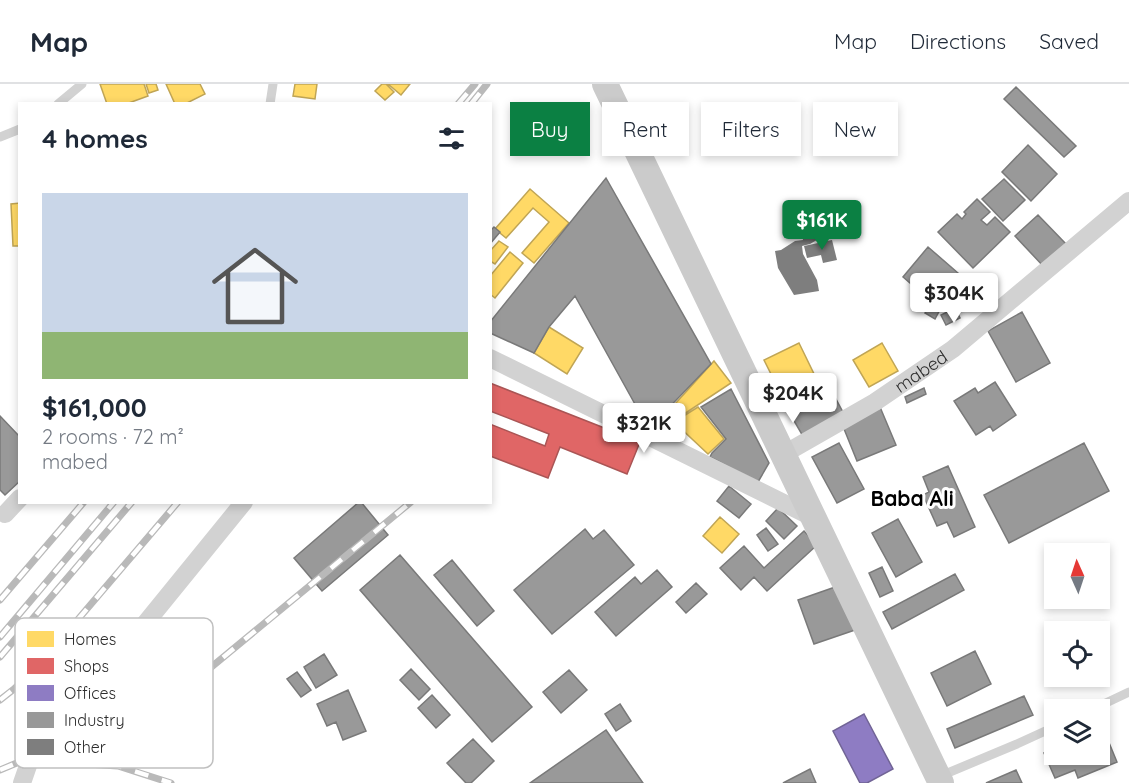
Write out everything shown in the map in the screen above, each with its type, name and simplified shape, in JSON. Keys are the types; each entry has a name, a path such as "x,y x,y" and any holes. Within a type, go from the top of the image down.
{"main road":[{"path":"605,84 940,780"}],"street":[{"name":"mabed","path":"784,454 876,402 953,349 1129,201"},
{"path":"492,359 814,518"},
{"path":"5,514 18,500"},
{"path":"150,618 242,504"},
{"path":"22,783 27,768"}],"lane":[{"path":"60,102 82,84"},
{"path":"270,102 273,84"},
{"path":"0,137 18,130"},
{"path":"1110,701 1129,692"},
{"path":"940,780 1044,732"}],"building: Homes":[{"path":"100,84 144,84 148,96 132,102 106,102"},
{"path":"146,84 156,84 158,90 149,93"},
{"path":"166,84 200,84 205,94 189,102 174,102"},
{"path":"295,84 317,84 315,99 293,96"},
{"path":"382,84 386,84 394,92 385,100 375,91"},
{"path":"388,84 410,84 401,95"},
{"path":"530,189 569,223 534,263 522,253 549,222 533,208 506,238 495,229"},
{"path":"18,203 18,246 13,246 11,204"},
{"path":"499,241 508,247 495,264 492,262 492,249"},
{"path":"510,252 523,263 495,298 492,296 492,274"},
{"path":"549,327 583,348 567,374 534,353"},
{"path":"799,343 816,378 781,394 764,360"},
{"path":"882,343 898,371 869,387 853,360"},
{"path":"714,361 731,383 672,422 665,415"},
{"path":"698,407 724,439 708,454 674,422"},
{"path":"720,517 739,534 722,553 703,536"}],"building: Shops":[{"path":"492,384 640,442 627,474 560,447 548,478 492,457 492,425 545,446 549,434 492,412"}],"building: Offices":[{"path":"864,714 893,769 867,783 860,783 833,731"}],"building: Industry":[{"path":"1016,87 1076,146 1064,157 1004,99"},
{"path":"1028,145 1057,174 1031,201 1002,172"},
{"path":"606,178 711,364 658,419 640,415 575,296 549,327 534,353 492,334 492,320"},
{"path":"1004,179 1025,200 1003,221 982,199"},
{"path":"977,199 990,212 981,220 987,225 995,217 1010,232 973,268 938,232 957,214 962,219 966,214 964,212"},
{"path":"1038,215 1067,245 1044,267 1015,236"},
{"path":"494,227 500,232 492,242"},
{"path":"928,247 958,273 933,303 903,277"},
{"path":"934,299 943,304 935,319 925,313"},
{"path":"955,308 960,318 946,325 941,315"},
{"path":"1022,312 1050,363 1016,382 988,331"},
{"path":"995,382 1016,415 993,431 990,426 976,435 954,401 975,388 978,393"},
{"path":"828,384 845,416 804,438 786,407"},
{"path":"924,388 926,394 907,403 905,397"},
{"path":"731,389 769,463 758,482 710,457 726,439 701,407"},
{"path":"880,407 896,445 857,461 842,424"},
{"path":"0,416 18,435 18,483 5,495 0,490"},
{"path":"839,443 864,489 837,503 812,457"},
{"path":"1084,443 1109,491 1009,543 984,495"},
{"path":"948,466 975,527 954,537 947,522 937,526 923,495 929,492 923,477"},
{"path":"729,486 751,504 739,518 717,501"},
{"path":"357,504 363,504 388,535 322,591 294,558"},
{"path":"778,508 797,526 784,539 766,521"},
{"path":"898,519 922,562 896,577 872,533"},
{"path":"766,528 778,544 768,551 757,535"},
{"path":"585,529 593,539 604,530 634,565 552,634 514,590"},
{"path":"804,531 817,545 767,591 754,577 741,590 720,568 744,546 764,568"},
{"path":"400,555 532,707 492,742 360,590"},
{"path":"452,560 494,611 477,626 434,575"},
{"path":"882,567 893,591 880,597 869,573"},
{"path":"657,570 672,587 616,636 595,612 635,577 641,584"},
{"path":"955,574 964,590 892,629 883,612"},
{"path":"696,583 707,594 686,613 676,602"},
{"path":"838,586 855,630 814,644 798,600"},
{"path":"975,651 991,684 947,706 931,673"},
{"path":"324,654 337,675 316,688 304,667"},
{"path":"411,669 430,689 419,700 400,680"},
{"path":"569,670 587,690 561,713 543,692"},
{"path":"297,672 311,690 301,697 287,679"},
{"path":"348,690 366,731 343,740 336,722 327,726 317,704"},
{"path":"432,695 450,715 436,728 418,708"},
{"path":"1024,696 1033,715 955,748 947,729"},
{"path":"620,704 631,721 616,731 605,714"},
{"path":"606,730 643,783 530,783"},
{"path":"473,739 494,761 471,783 466,783 447,763"},
{"path":"1110,745 1117,762 1110,765"},
{"path":"1049,765 1110,765 1078,778 1075,770 1055,778"},
{"path":"810,769 816,783 783,783"},
{"path":"1016,770 1022,783 986,783"}],"building: Other":[{"path":"819,221 827,234 802,246 803,254 817,280 819,291 794,295 778,268 775,251 795,241 803,240 801,229"},
{"path":"832,240 837,260 823,263 821,255 807,258 804,246"}],"railway":[{"path":"460,102 475,84"},
{"path":"473,102 487,84"},
{"path":"0,600 82,504"},
{"path":"16,618 112,504"},
{"path":"33,618 130,504"},
{"path":"79,618 176,504"},
{"path":"213,666 409,504"},
{"path":"0,637 15,619"},
{"path":"0,657 15,639"},
{"path":"0,700 15,688"},
{"path":"0,770 15,764"},
{"path":"124,768 171,783"}],"district":[{"name":"Baba Ali","path":"912,498"}]}
